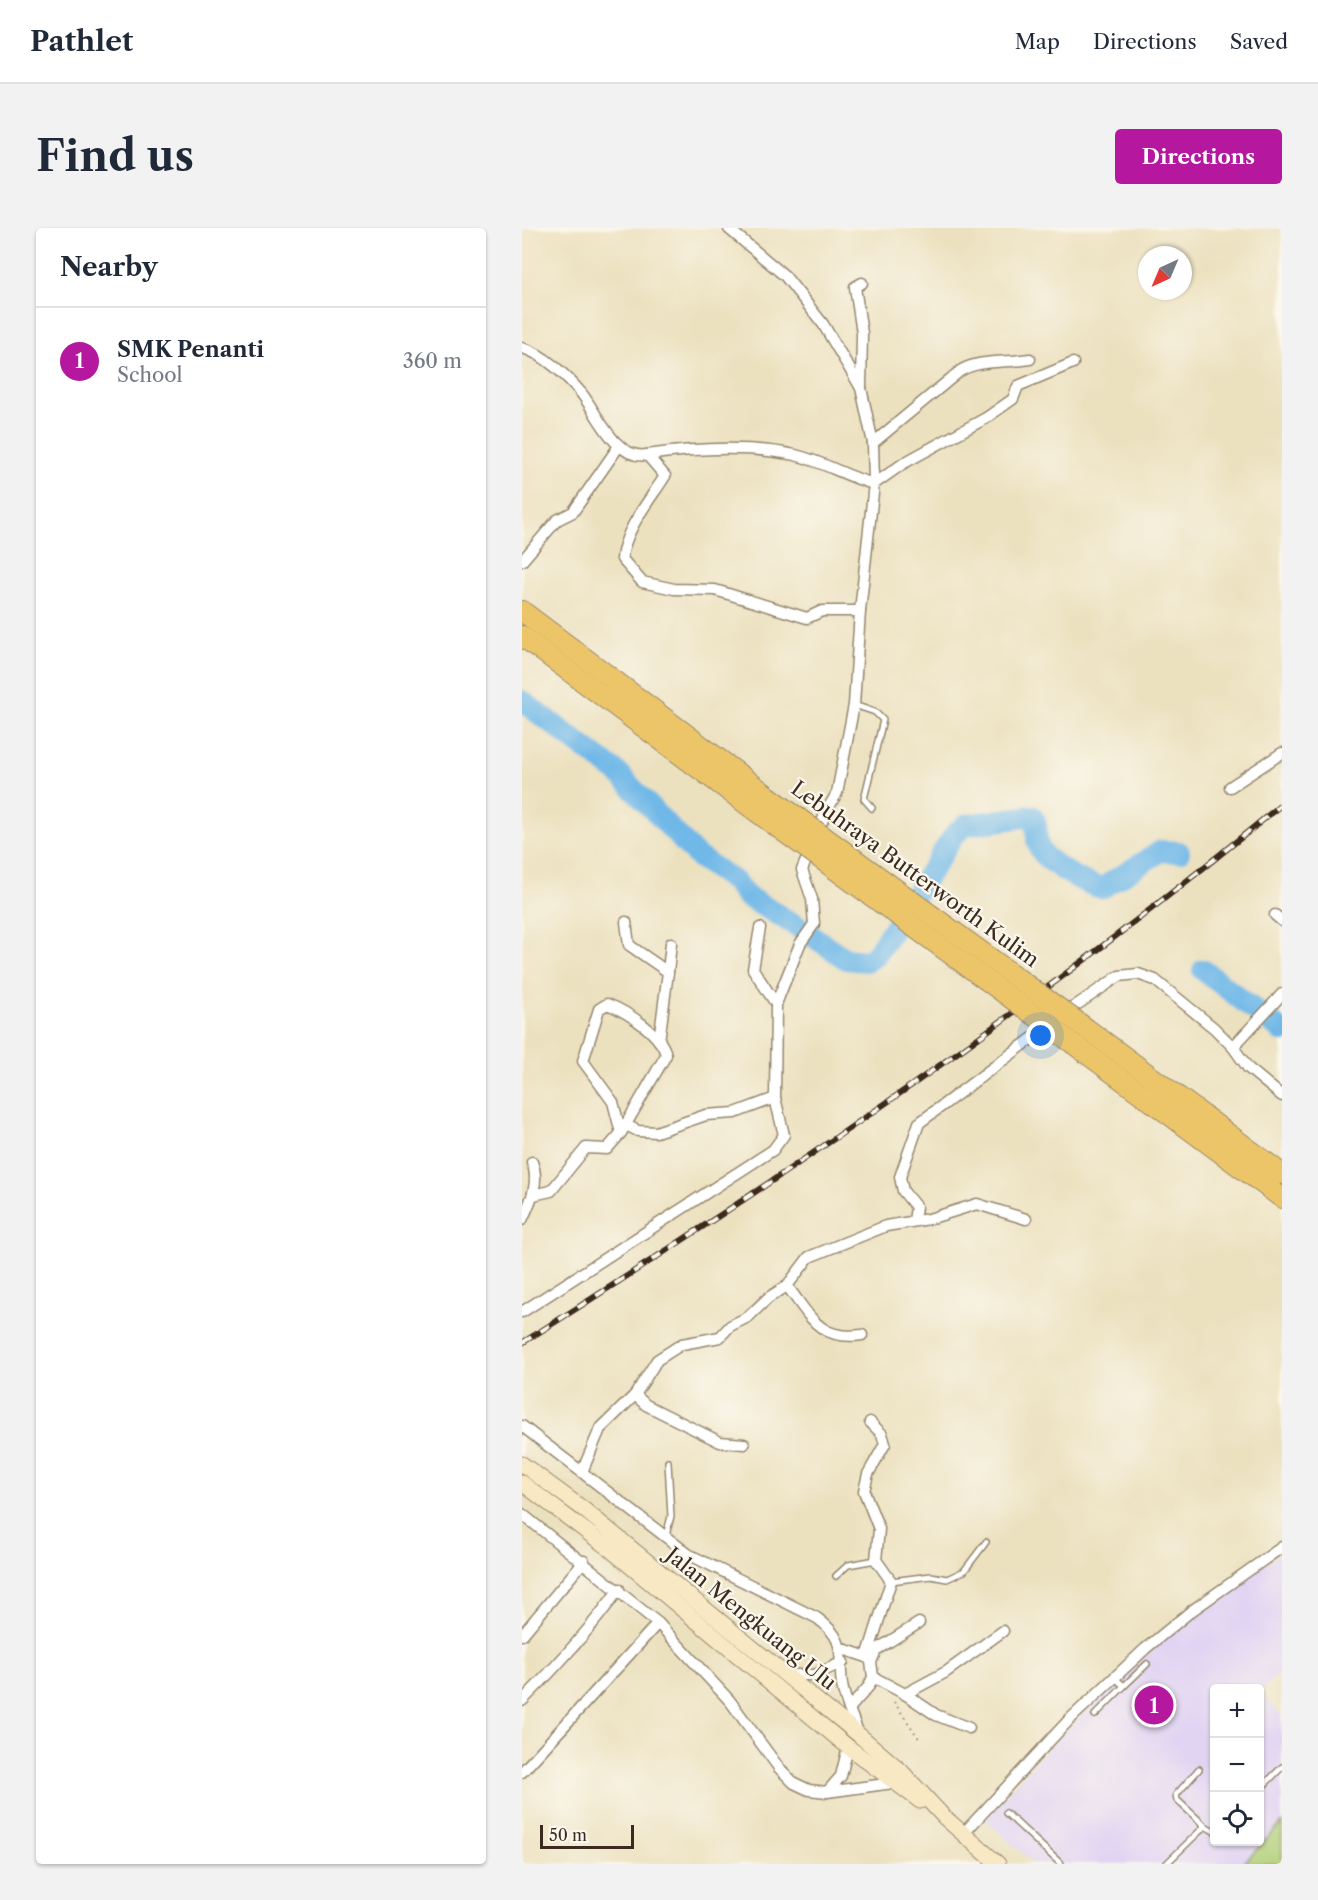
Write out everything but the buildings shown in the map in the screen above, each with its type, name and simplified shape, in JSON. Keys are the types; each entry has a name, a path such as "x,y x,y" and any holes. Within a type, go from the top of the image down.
{"highway":[{"name":"Lebuhraya Butterworth Kulim","path":"522,611 762,804"},
{"name":"Lebuhraya Butterworth Kulim","path":"522,636 762,804 1081,1037 1282,1173"},
{"name":"Lebuhraya Butterworth Kulim","path":"1081,1037 1282,1198"}],"main road":[{"name":"Jalan Mengkuang Ulu","path":"522,1464 582,1508 848,1747 893,1783 944,1817"},
{"name":"Jalan Mengkuang Ulu","path":"522,1483 610,1551 716,1628 786,1675 901,1771 944,1817 998,1864"}],"street":[{"path":"729,229 785,276 822,324 861,388"},
{"path":"522,1312 773,1150 784,1135 775,1098 776,1004 804,938 814,924 812,899 802,870 826,812 837,793 854,705 860,611 874,484 873,443 861,388 862,333 855,295 855,287 862,283"},
{"path":"522,348 556,369 580,392 619,446 640,457 698,448 751,449 797,455 874,484"},
{"path":"873,443 960,371 975,363 993,364 1030,359"},
{"path":"874,484 904,463 986,418 1013,399 1018,386 1073,363"},
{"path":"522,561 557,520 573,512 619,446"},
{"path":"647,455 665,476 635,524 623,550 622,559 642,582 674,589 715,590 807,618 822,611 860,611"},
{"path":"1230,787 1282,753"},
{"path":"626,922 629,945 668,972"},
{"path":"760,928 753,969 776,1004"},
{"path":"659,1041 671,943"},
{"path":"914,1221 916,1207 903,1191 900,1177 919,1123 1119,976 1138,975 1155,980 1233,1047 1248,1068 1282,1095"},
{"path":"1233,1047 1274,1005 1282,993"},
{"path":"533,1195 550,1191 586,1148 607,1149 623,1129 666,1055 659,1041 626,1012 607,1004 599,1009 583,1061 613,1102 623,1129"},
{"path":"623,1129 656,1132 706,1115 735,1113 775,1098"},
{"path":"522,1220 533,1195 535,1170 532,1162"},
{"path":"582,1472 600,1429 634,1395 657,1360 682,1344 720,1337 730,1326 748,1317 768,1298 787,1286 808,1257 886,1226 929,1219 976,1204 1026,1219"},
{"path":"787,1286 821,1330 844,1338 862,1335"},
{"path":"634,1395 646,1406 720,1442 744,1444"},
{"path":"849,1709 869,1686 873,1677 869,1659 891,1581 876,1560 879,1529 864,1491 868,1474 885,1444 882,1434 870,1422"},
{"path":"522,1425 665,1538 714,1569 818,1618 836,1635 843,1662 842,1687 859,1735"},
{"path":"522,1514 619,1589 658,1623 730,1701 778,1768 794,1784 809,1790 827,1792 893,1783"},
{"path":"963,1834 1033,1758 1114,1677 1175,1623 1282,1546"},
{"path":"522,1635 584,1561"},
{"path":"522,1701 566,1657 619,1589"},
{"path":"522,1772 658,1623"},
{"path":"869,1659 876,1650 919,1623"},
{"path":"905,1694 946,1672 1003,1632"},
{"path":"840,1648 869,1659"},
{"path":"786,1675 815,1675 843,1662"},
{"path":"873,1677 905,1694 936,1715 969,1728"},
{"path":"827,1792 840,1776 848,1747"}],"lane":[{"path":"854,705 875,712 883,720 864,799 872,808"},
{"path":"665,1538 670,1516 668,1462"},
{"path":"891,1581 931,1576 947,1579 964,1571 986,1542"},
{"path":"836,1576 848,1565 876,1560"},
{"path":"1095,1715 1146,1664"},
{"path":"1114,1677 1124,1686"},
{"path":"1264,1786 1282,1767"},
{"path":"1199,1768 1176,1795 1176,1800 1210,1828"},
{"path":"1006,1813 1061,1864"},
{"path":"1166,1864 1205,1826"}],"path":[{"path":"892,1700 920,1740"}],"shaded area":[{"path":"1279,1554 1282,1558 1282,1670 1264,1689 1264,1684 1210,1684 1210,1846 1264,1846 1264,1697 1282,1716 1282,1864 1034,1864 985,1819 1050,1745 1186,1619"}],"green space":[{"path":"1282,1823 1282,1864 1243,1864 1260,1846 1264,1846 1264,1842"}],"waterway":[{"path":"522,701 617,772 697,856 735,882 746,896 802,929 846,959 866,961 875,956 955,834 966,825 1032,816 1036,824 1039,847 1049,860 1087,883 1102,888 1161,851 1179,852"},
{"path":"1203,970 1282,1031"}],"railway":[{"path":"522,1343 718,1217 911,1086 1099,949 1282,804"}],"place":[{"name":"SMK Penanti","path":"1154,1705"}]}
